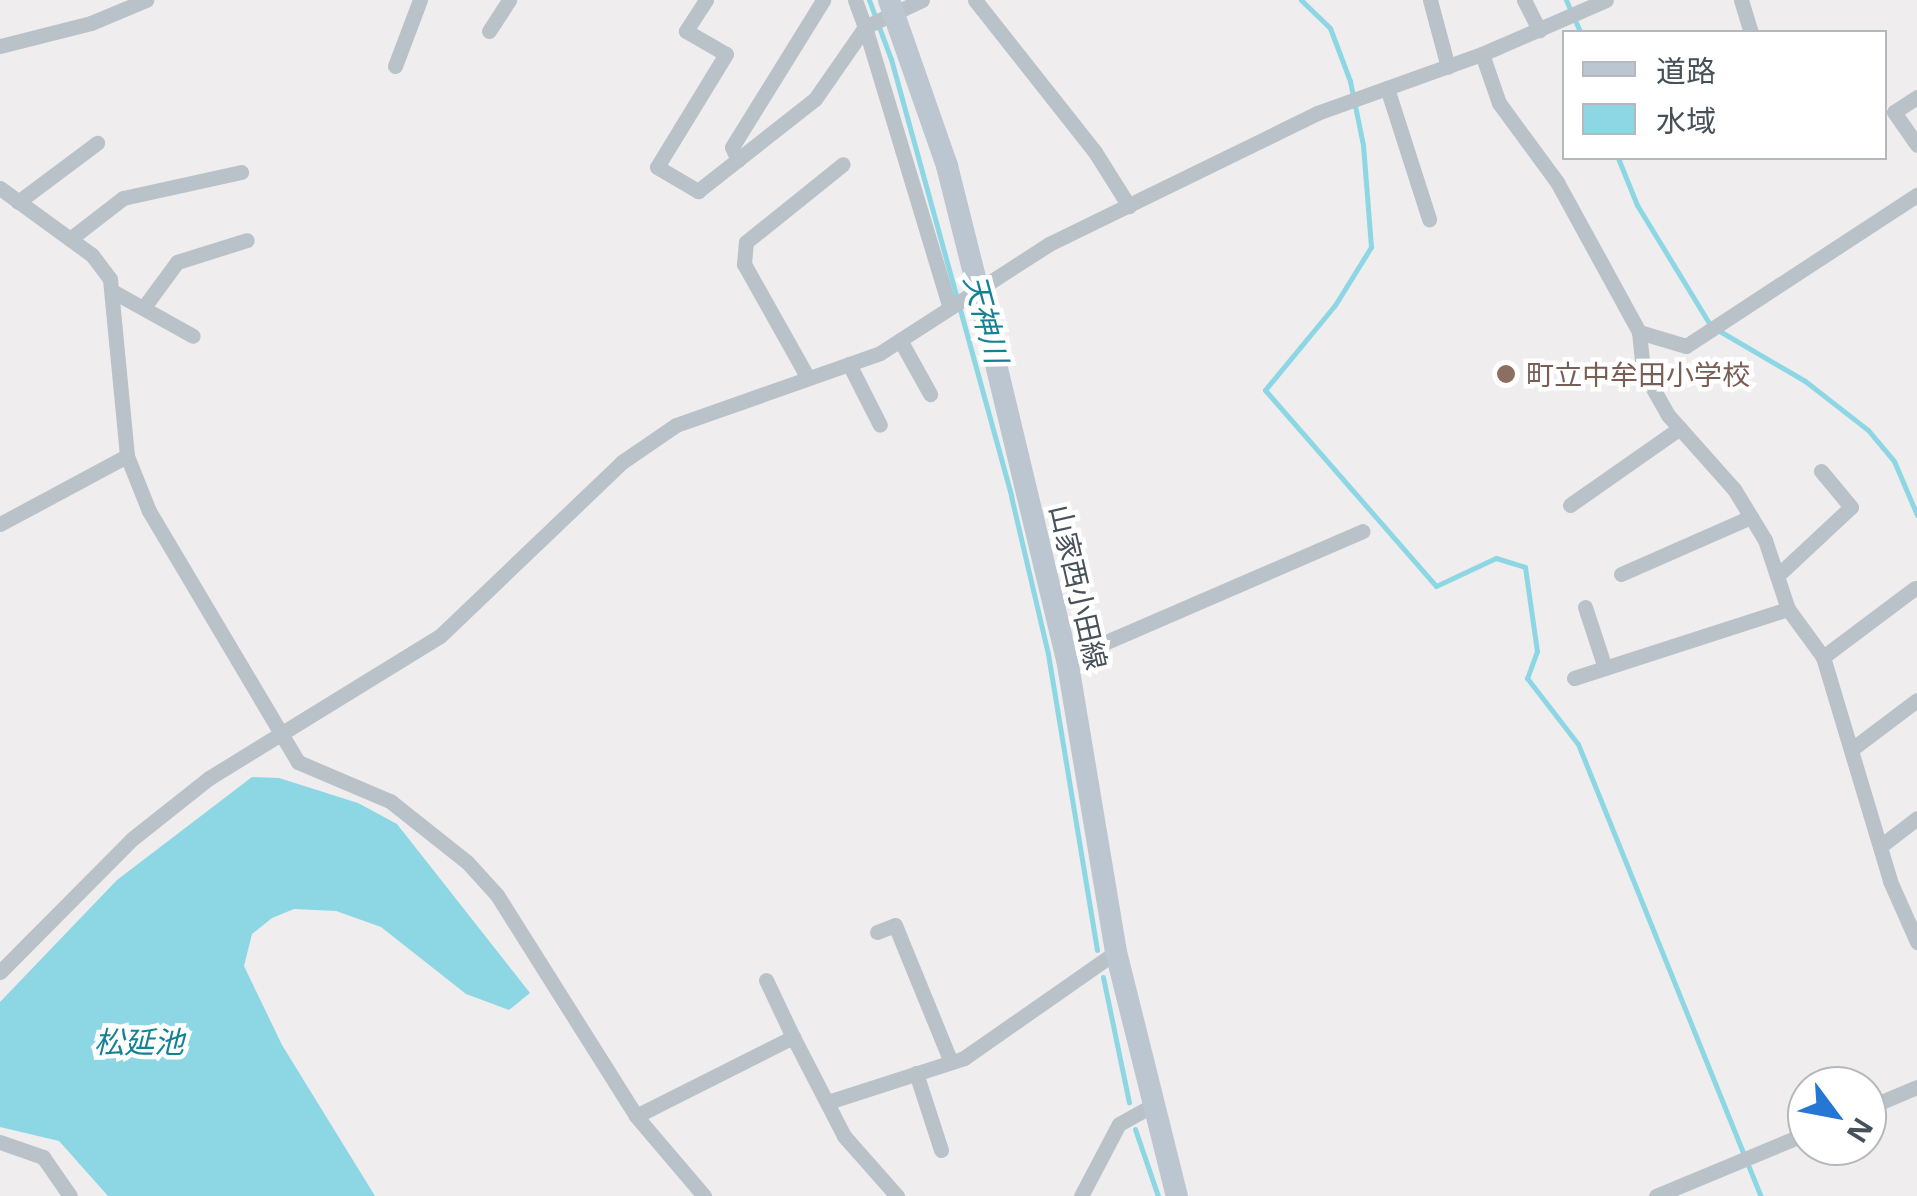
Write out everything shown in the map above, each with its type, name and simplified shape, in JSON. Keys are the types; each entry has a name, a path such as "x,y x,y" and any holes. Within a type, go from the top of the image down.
{"main road":[{"name":"山家西小田線","path":"891,8 947,166 977,285 1066,658 1116,952 1150,1108 1177,1196"}],"street":[{"path":"0,46 91,23 146,0"},
{"path":"395,66 420,0"},
{"path":"489,31 508,0"},
{"path":"706,0 686,32 726,54 656,166 698,190 815,99 865,26 891,8 922,0"},
{"path":"738,160 732,148 823,0"},
{"path":"856,0 950,305"},
{"path":"975,0 1096,152 1128,206"},
{"path":"1430,0 1448,67"},
{"path":"1524,0 1540,30"},
{"path":"0,972 132,839 209,778 440,636 635,451 676,425 849,364 900,340 977,285 1316,113 1482,54 1606,0"},
{"path":"1740,0 1750,30"},
{"path":"1482,54 1499,103 1557,182 1639,332 1643,371 1680,428 1751,517 1788,610 1822,656 1917,942"},
{"path":"1388,88 1429,219"},
{"path":"1917,97 1889,114 1917,145"},
{"path":"18,202 96,142"},
{"path":"808,378 744,264 746,242 843,164"},
{"path":"70,239 124,198 241,172"},
{"path":"0,188 92,254 114,292 127,456 149,511 298,762 390,801 467,862 497,895 636,1116 704,1196"},
{"path":"1639,332 1686,346 1917,195"},
{"path":"144,307 177,262 247,240"},
{"path":"114,292 193,336"},
{"path":"900,340 930,394"},
{"path":"849,364 880,425"},
{"path":"1570,505 1680,428"},
{"path":"0,524 127,456"},
{"path":"1777,576 1851,507 1820,471"},
{"path":"1621,574 1751,517"},
{"path":"1066,658 1363,531"},
{"path":"1822,656 1915,588"},
{"path":"1585,607 1605,668"},
{"path":"1574,678 1788,610"},
{"path":"1852,749 1917,700"},
{"path":"1882,845 1917,818"},
{"path":"877,932 895,926 951,1062"},
{"path":"828,1102 951,1062 1116,952"},
{"path":"766,980 844,1136 897,1196"},
{"path":"636,1116 793,1037"},
{"path":"916,1074 941,1150"},
{"path":"1887,1100 1917,1087"},
{"path":"1080,1196 1119,1124 1150,1108"},
{"path":"1656,1196 1787,1140"},
{"path":"0,1142 43,1158 70,1196"}],"water":[{"name":"松延池","path":"252,777 279,778 358,803 397,824 530,993 509,1010 466,994 381,927 336,911 294,909 272,918 252,934 244,966 282,1045 375,1196 108,1196 59,1141 0,1127 0,1002 117,880"}],"waterway":[{"name":"天神川","path":"869,0 891,59 1011,496 1048,654 1097,950"},
{"path":"1301,0 1330,28 1350,81 1363,145 1371,247 1335,305 1265,390 1436,586 1496,558 1525,567 1537,651 1527,678 1578,744 1761,1196"},
{"path":"1566,0 1579,30"},
{"path":"1619,160 1637,205 1711,326 1805,381 1868,430 1894,461 1917,515"},
{"path":"1103,977 1129,1102"},
{"path":"1135,1129 1158,1196"}],"place":[{"name":"町立中牟田小学校","path":"1506,374"}]}
